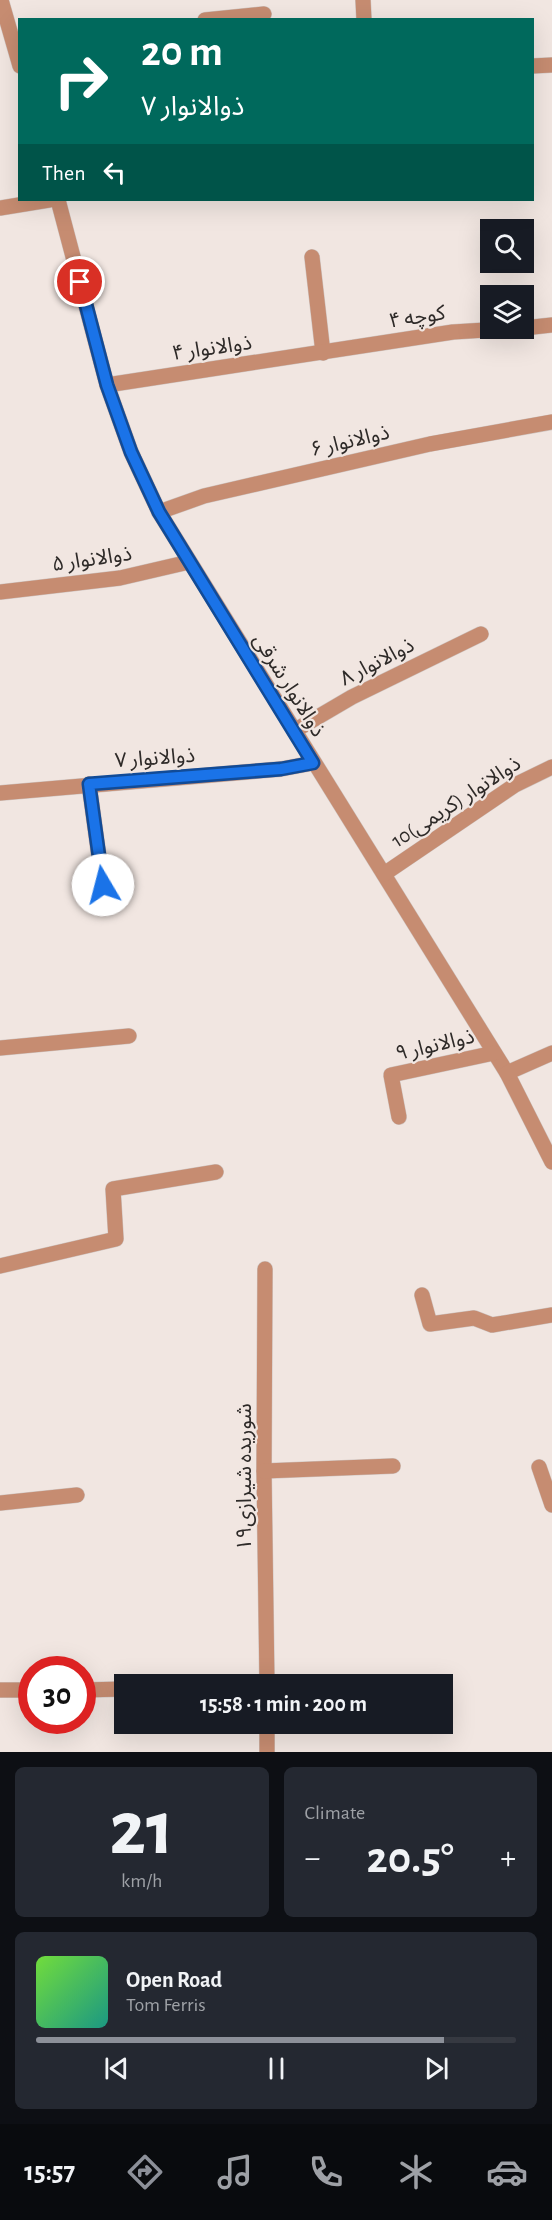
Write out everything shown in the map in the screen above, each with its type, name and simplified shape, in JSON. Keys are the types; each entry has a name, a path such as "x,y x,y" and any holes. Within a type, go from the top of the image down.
{"street":[{"path":"1,0 16,39"},
{"path":"363,0 364,18"},
{"path":"225,18 264,14"},
{"path":"534,66 552,65"},
{"path":"0,208 43,201"},
{"name":"ذوالانوار شرقی","path":"57,201 107,385 131,452 159,512 507,1073 552,1162"},
{"path":"312,257 323,353"},
{"path":"534,328 551,328"},
{"name":"کوچه ۴","path":"323,353 453,332 480,332"},
{"name":"ذوالانوار ۴","path":"107,385 323,353"},
{"name":"ذوالانوار ۶","path":"159,512 204,496 430,444 552,422"},
{"name":"ذوالانوار ۵","path":"0,592 120,578 189,562"},
{"name":"ذوالانوار ۸","path":"294,731 352,697 481,634"},
{"name":"ذوالانوار ۷","path":"0,793 281,769 313,763"},
{"name":"10ذوالانوار (کریمی)","path":"384,874 515,785 552,767"},
{"path":"89,784 103,885"},
{"path":"0,1048 129,1036"},
{"name":"ذوالانوار ۹","path":"399,1117 391,1075 494,1053"},
{"path":"507,1073 552,1053"},
{"path":"0,1266 116,1239 113,1189 216,1172"},
{"name":"شوریده شیرازی۱۹","path":"265,1269 264,1471 267,1674"},
{"path":"422,1295 430,1324 474,1318 492,1325 552,1315"},
{"path":"264,1471 393,1466"},
{"path":"539,1467 552,1505"},
{"path":"0,1503 77,1495"},
{"path":"96,1690 114,1689"},
{"path":"0,1690 18,1690"},
{"path":"267,1734 267,1752"}],"route":[{"path":"80,282 107,385 131,452 159,512 313,763 281,769 89,784 103,885"}]}
